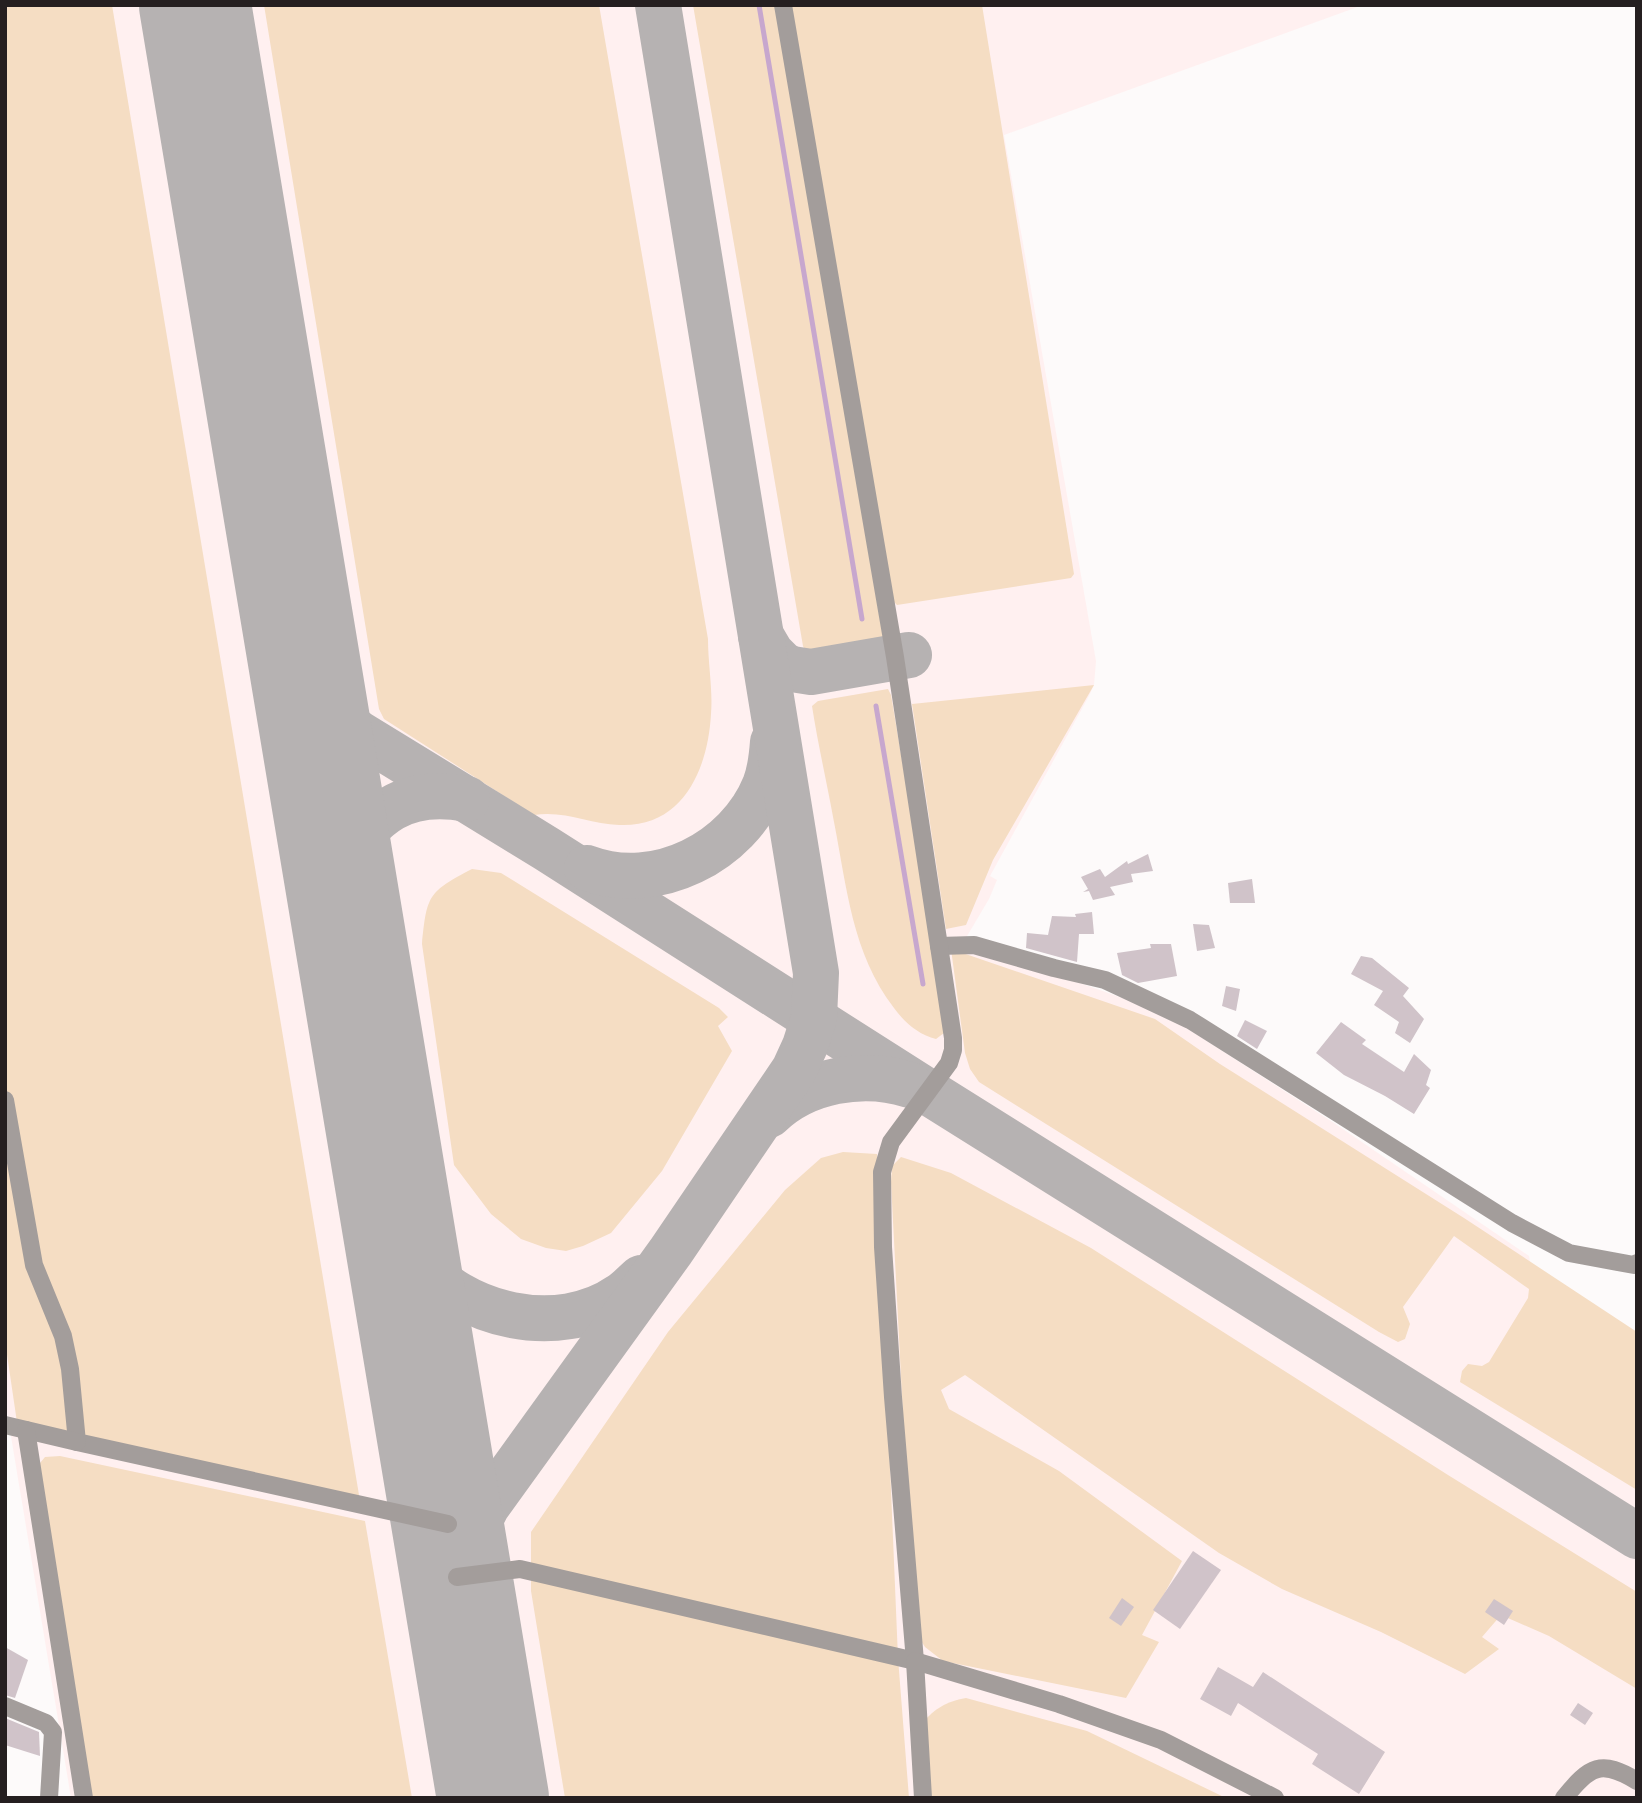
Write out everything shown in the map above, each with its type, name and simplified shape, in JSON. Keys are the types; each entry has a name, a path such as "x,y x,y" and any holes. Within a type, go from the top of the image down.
{"street":[{"path":"783,5 895,657 953,1038 953,1050 942,1076 901,1128 885,1155 882,1172 882,1226 893,1403 915,1661 923,1798"},
{"path":"939,946 974,945 1105,980 1189,1020 1535,1235 1569,1253 1634,1265 1637,1263"},
{"path":"5,1100 34,1265 63,1336 70,1369 77,1441"},
{"path":"5,1425 448,1524"},
{"path":"26,1430 84,1798"},
{"path":"457,1577 520,1569 915,1661 1059,1704 1161,1741 1275,1798"},
{"path":"5,1706 46,1723 53,1732 49,1798"},
{"path":"1564,1798 1592,1770 1605,1766 1619,1770 1637,1781"}],"shaded area":[{"path":"5,5 1363,5 1004,135 1096,661 1094,685 1089,696 990,876 997,880 960,948 1080,983 1162,1012 1334,1123 1529,1256 1541,1318 1637,1377 1637,1798 71,1798 5,1400"},
{"path":"5,5 112,5 362,1513 19,1436 5,1341"},
{"path":"264,5 599,5 708,639 711,705 709,735 704,755 688,791 675,806 660,817 641,823 619,825 556,814 534,815 384,719 379,709"},
{"path":"693,5 775,5 883,637 874,647 812,654 806,653 803,646"},
{"path":"790,5 982,5 1074,574 1071,578 897,605 893,601"},
{"path":"1094,685 993,860 966,925 946,929 912,704"},
{"path":"888,689 947,1027 936,1039 918,1031 898,1013 880,987 860,942 848,895 812,706 818,701"},
{"path":"472,869 501,873 719,1008 728,1017 718,1026 732,1051 662,1171 611,1233 566,1251 546,1248 521,1239 491,1214 454,1165 422,944 428,905 432,897 446,884"},
{"path":"951,949 1155,1019 1220,1064 1464,1218 1637,1332 1637,1490 1460,1382 1462,1371 1468,1364 1482,1366 1489,1362 1528,1298 1529,1289 1454,1236 1403,1307 1410,1324 1405,1339 1398,1342 1379,1332 979,1082 970,1069 965,1053"},
{"path":"843,1152 877,1154 898,1658 909,1798 565,1798 531,1591 531,1532 668,1332 785,1190 821,1158"},
{"path":"901,1157 951,1173 1091,1248 1637,1592 1637,1689 1549,1636 1501,1615 1482,1637 1499,1649 1465,1674 1381,1632 1282,1589 1219,1553 965,1375 941,1390 949,1409 1059,1471 1182,1561 1142,1635 1159,1642 1126,1698 943,1661 925,1647 914,1630 891,1182 892,1166"},
{"path":"60,1456 365,1521 412,1798 79,1798 27,1493 38,1478 40,1463 45,1457"},
{"path":"966,1698 1087,1731 1226,1798 925,1798 922,1723 941,1706"}],"building":[{"path":"1148,854 1153,871 1131,874 1133,882 1110,887 1115,895 1093,900 1089,891 1083,892 1088,889 1081,877 1100,869 1105,877 1127,861 1128,864"},
{"path":"1252,879 1255,903 1230,903 1228,883"},
{"path":"1092,912 1094,934 1079,934 1077,962 1026,948 1027,933 1048,935 1052,916 1076,917 1075,914"},
{"path":"1193,924 1209,925 1215,948 1197,951"},
{"path":"1150,944 1171,944 1177,976 1138,983 1122,975 1117,953 1151,948"},
{"path":"1361,956 1372,958 1409,988 1403,996 1424,1019 1410,1043 1395,1033 1399,1022 1374,1005 1383,991 1351,974"},
{"path":"1226,986 1240,989 1236,1011 1222,1006"},
{"path":"1245,1020 1267,1031 1257,1049 1237,1036"},
{"path":"1341,1022 1366,1040 1362,1044 1404,1072 1414,1054 1431,1070 1426,1085 1430,1088 1414,1114 1344,1075 1316,1053"},
{"path":"1193,1551 1221,1570 1180,1629 1153,1610"},
{"path":"1122,1598 1134,1607 1121,1626 1109,1618"},
{"path":"1494,1599 1513,1611 1504,1625 1485,1612"},
{"path":"5,1647 28,1660 15,1698 5,1695"},
{"path":"1218,1667 1253,1687 1263,1672 1385,1752 1359,1794 1312,1764 1318,1754 1238,1703 1231,1716 1200,1699"},
{"path":"1578,1703 1593,1713 1585,1725 1570,1715"},
{"path":"5,1718 39,1732 40,1756 5,1745"}],"waterway":[{"path":"759,5 862,619"},
{"path":"876,706 923,984"}],"taxiway":[{"path":"457,1577 468,1543 487,1506 671,1251 794,1070 814,1018 816,973 658,5"},
{"path":"761,636 771,653 783,665 811,672 909,655"},
{"path":"304,662 324,703 358,733 547,849 925,1090 1637,1536"},
{"path":"587,868 613,875 667,871 715,848 736,830 752,809 767,780 773,742"},
{"path":"338,863 364,831 392,808 425,797 467,799"},
{"path":"769,1115 800,1093 835,1081 873,1078 910,1085"},
{"path":"396,1215 417,1259 436,1279 459,1295 484,1307 512,1315 540,1318 568,1316 595,1309 623,1294 641,1278"}],"runway":[{"path":"195,5 493,1798"}]}
